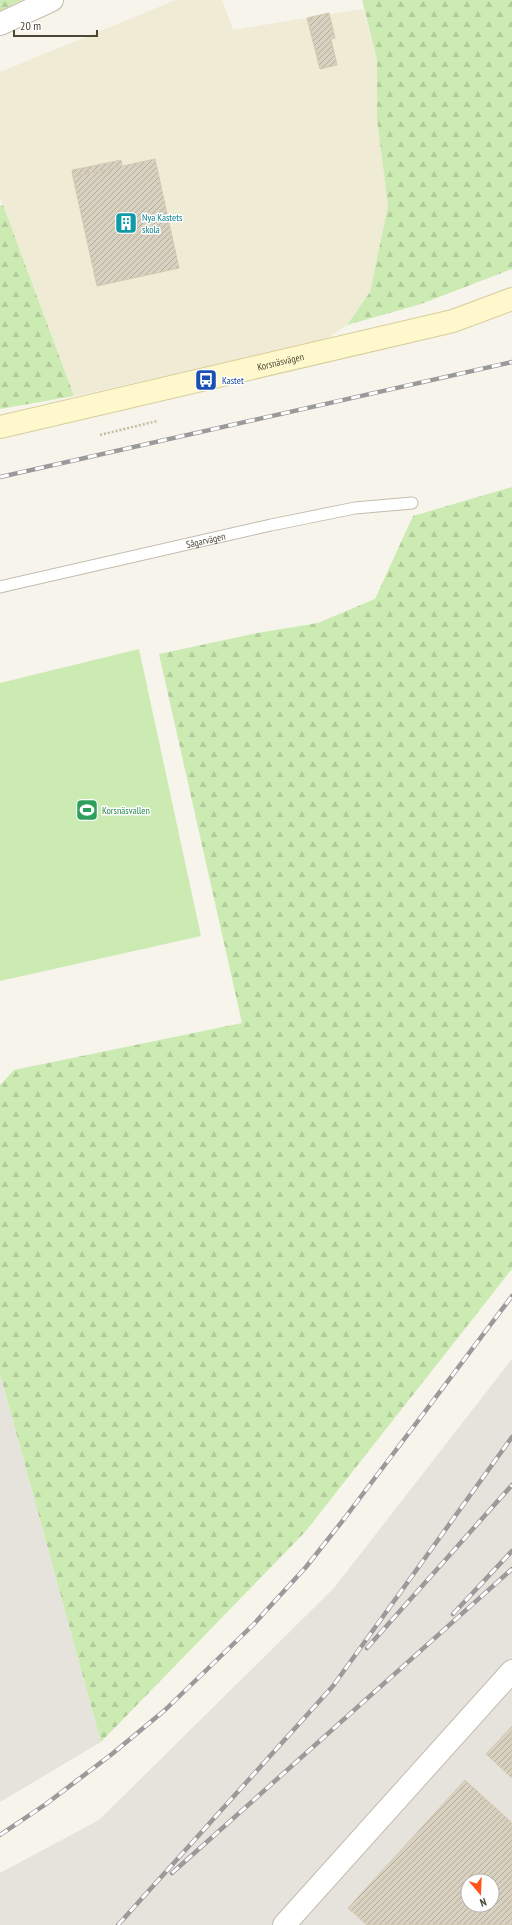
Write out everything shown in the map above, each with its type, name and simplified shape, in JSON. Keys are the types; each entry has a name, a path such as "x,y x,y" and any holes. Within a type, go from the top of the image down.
{"street":[{"path":"0,24 52,0"},
{"name":"Korsnäsvägen","path":"0,427 453,321 512,299"},
{"path":"284,1925 512,1671"}],"lane":[{"name":"Sågarvägen","path":"0,587 271,525 355,508 412,503"}],"path":[{"path":"100,436 157,421"}],"shaded area":[{"path":"176,0 222,0 233,30 363,9 377,60 377,120 388,206 370,292 347,325 326,339 74,396 0,197 0,72"},
{"path":"512,1359 512,1925 0,1925 0,1873 99,1820 334,1588"},
{"path":"0,1374 101,1742 0,1802"}],"green space":[{"path":"0,0 22,0 0,11"},
{"path":"362,0 512,0 512,269 421,304 347,325 370,292 388,206 377,120 377,60"},
{"path":"3,205 74,396 0,409 0,206"},
{"path":"512,487 512,1269 305,1532 101,1742 0,1374 0,1085 14,1070 242,1023 159,654 257,633 318,623 375,599 413,516"},
{"name":"Korsnäsvallen","path":"139,649 201,936 0,981 0,683"}],"building":[{"path":"329,13 335,38 331,39 337,65 320,69 307,18"},
{"name":"Nya Kastets skola","path":"155,159 179,268 97,286 73,177"},
{"path":"121,160 122,166 89,173 88,167"},
{"path":"88,167 89,173 73,177 72,170"},
{"path":"512,1726 512,1778 486,1754"},
{"path":"465,1780 512,1823 512,1925 367,1925 348,1908"}],"railway":[{"path":"0,477 512,362"},
{"path":"0,1835 46,1804 112,1754 165,1710 253,1625 306,1567 344,1519 512,1296"},
{"path":"118,1925 333,1686 512,1437"},
{"path":"367,1648 512,1485"},
{"path":"453,1614 512,1551"},
{"path":"172,1873 512,1569"}],"place":[{"name":"Nya Kastets skola","path":"126,223"},
{"name":"Kastet","path":"206,380"},
{"name":"Korsnäsvallen","path":"87,810"}]}
